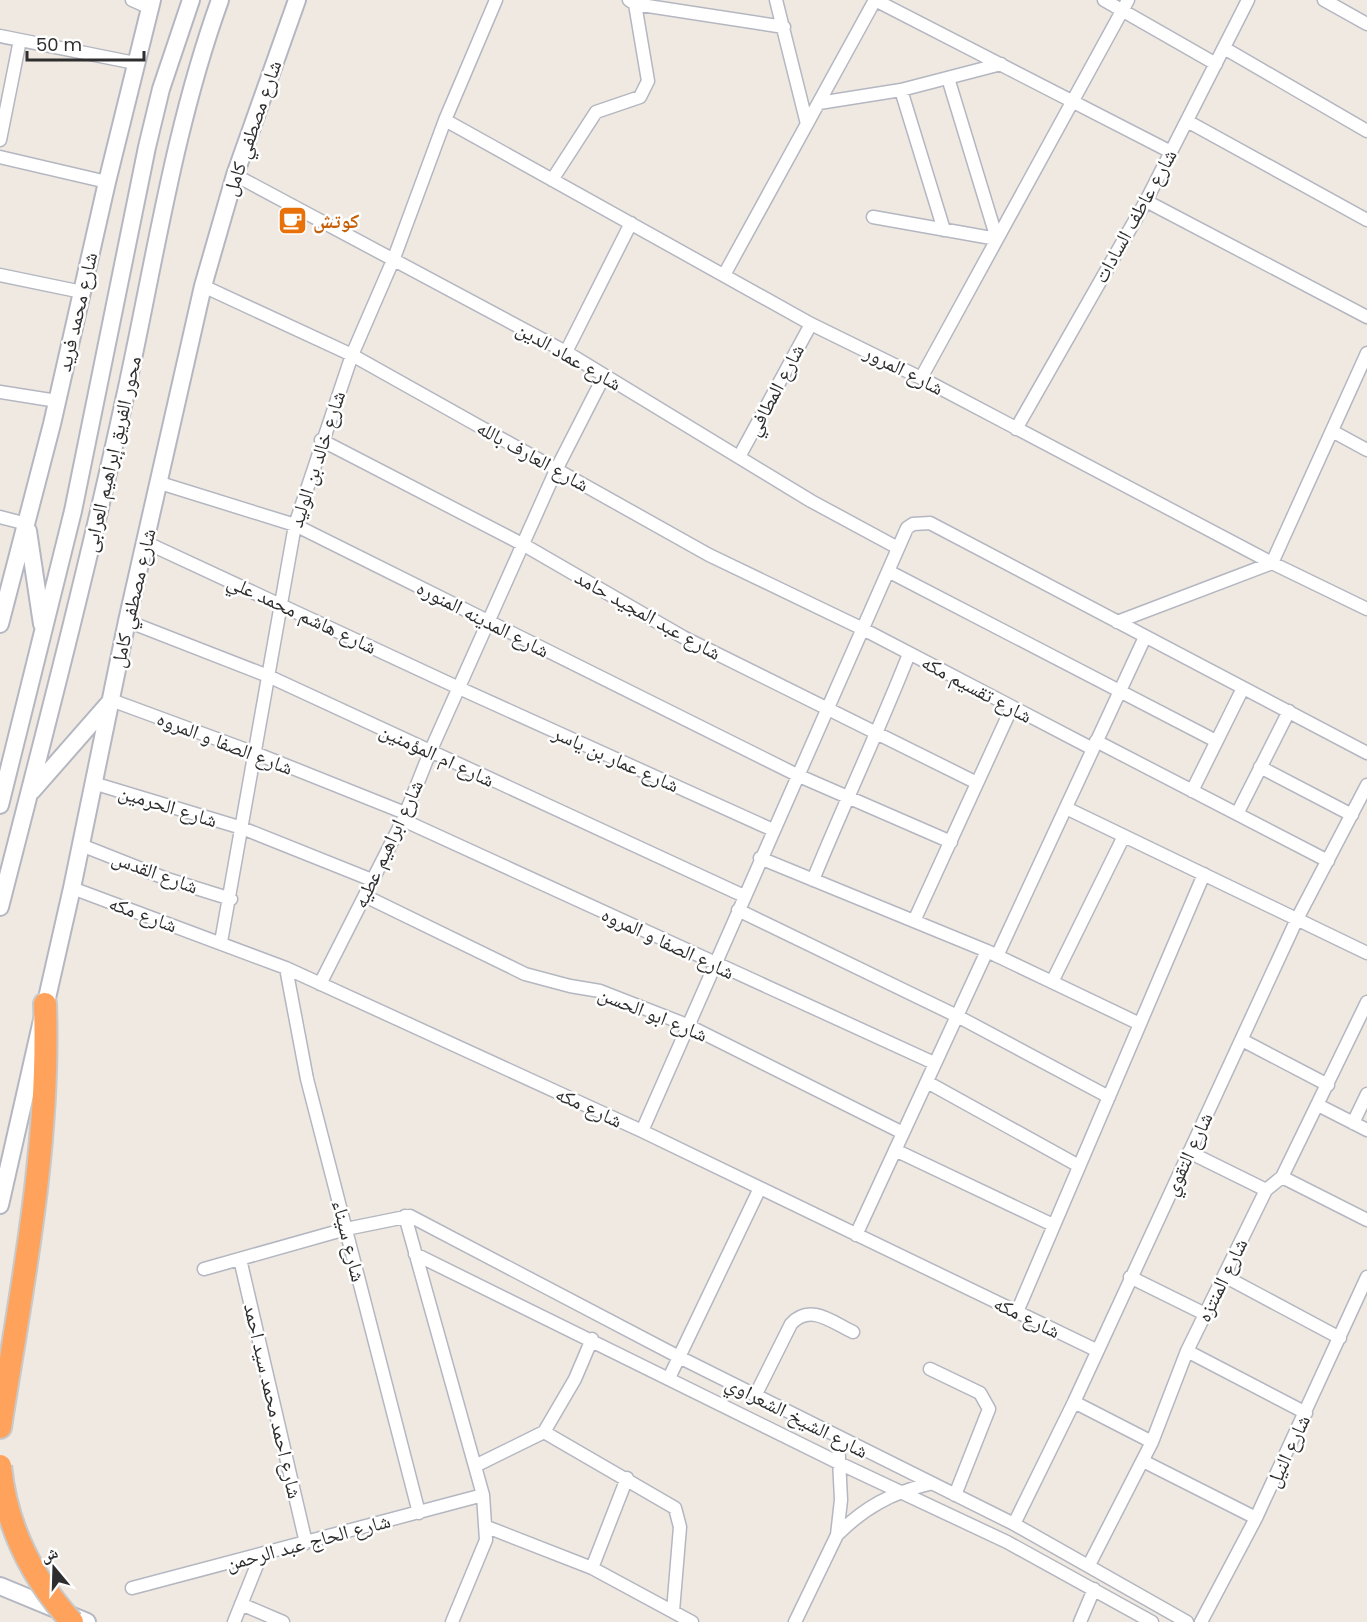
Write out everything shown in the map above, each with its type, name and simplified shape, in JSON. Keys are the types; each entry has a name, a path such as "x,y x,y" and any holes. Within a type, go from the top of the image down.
{"highway":[{"path":"0,1427 39,1176 46,1090 45,1004"},
{"path":"0,1466 6,1504 21,1547 44,1588 72,1622"}],"street":[{"path":"132,0 151,4"},
{"name":"محور الفريق إبراهيم العرابى","path":"0,805 44,633 86,448 147,147 161,89 191,0"},
{"name":"محور الفريق إبراهيم العرابى","path":"0,907 96,528 139,332 172,163 204,45 220,0"},
{"name":"شارع مصطفي كامل","path":"0,1205 72,888 127,621 203,286 235,175 297,0"},
{"name":"شارع خالد بن الوليد","path":"221,942 231,898 295,525 321,440 351,355 394,258 445,120 496,0"},
{"path":"776,0 807,124"},
{"path":"724,275 875,0 1171,152"},
{"path":"1104,0 1125,5 1216,64"},
{"name":"شارع عاطف السادات","path":"1016,429 1146,201 1248,0"},
{"path":"1324,0 1367,24"},
{"path":"552,180 596,112 640,97 644,92 648,81 632,2 784,27"},
{"name":"شارع محمد فريد","path":"0,624 57,401 135,63 151,4"},
{"path":"921,378 1125,5"},
{"path":"0,36 135,63"},
{"path":"0,140 20,40"},
{"path":"1224,48 1367,131"},
{"path":"819,103 902,90 1001,64"},
{"path":"948,78 997,239"},
{"path":"902,90 944,230"},
{"name":"شارع المرور","path":"445,120 811,324 921,378 1272,563 1367,609"},
{"path":"1188,122 1367,220"},
{"path":"0,157 107,182"},
{"name":"شارع عماد الدين","path":"235,175 566,352 811,501 897,548"},
{"path":"1146,201 1367,317"},
{"path":"873,217 997,239"},
{"path":"566,352 631,224"},
{"path":"0,275 82,292"},
{"name":"شارع العارف بالله","path":"203,286 351,355 709,555 861,628"},
{"name":"شارع المطافي","path":"739,457 811,324"},
{"path":"1117,622 1272,563 1367,353"},
{"name":"شارع ابراهيم عطيه","path":"320,984 404,817 430,752 490,623 556,470 604,376"},
{"path":"0,392 57,401"},
{"path":"1332,432 1367,450"},
{"name":"شارع عبد المجيد حامد","path":"321,440 524,545 683,637 977,783"},
{"name":"شارع المدينه المنوره","path":"160,483 295,525 796,775 951,842"},
{"path":"0,517 27,524 44,633"},
{"path":"642,1131 861,628 907,528 913,524 930,523 1367,753"},
{"name":"شارع هاشم محمد علي","path":"145,542 459,688"},
{"path":"888,571 1216,741"},
{"name":"شارع ام المؤمنين","path":"127,621 268,676 744,896"},
{"name":"شارع تقسيم مكه","path":"861,628 1012,707 1192,790 1328,861"},
{"path":"856,1234 934,1063 1066,808 1145,637"},
{"path":"813,879 847,797 878,733 909,654"},
{"name":"شارع عمار بن ياسر","path":"459,688 773,830"},
{"path":"1192,790 1243,688"},
{"path":"29,794 111,700"},
{"name":"شارع الصفا و المروه","path":"111,700 255,753 404,817 714,964 934,1063"},
{"path":"914,921 1012,707"},
{"path":"1237,814 1288,711"},
{"path":"1260,767 1352,815"},
{"name":"شارع الحرمين","path":"93,783 242,828 372,880"},
{"name":"شارع التقوي","path":"1014,1524 1074,1402 1096,1350 1297,919 1367,785"},
{"path":"1066,808 1367,953"},
{"path":"1052,982 1124,836"},
{"name":"شارع القدس","path":"81,845 168,879 231,898"},
{"path":"760,858 992,953 1140,1024"},
{"path":"1017,1312 1204,874"},
{"name":"شارع مكه","path":"72,888 286,968 642,1131 1096,1350"},
{"name":"شارع ابو الحسن","path":"365,896 525,974 570,986 600,990 687,1025 903,1133"},
{"path":"738,910 957,1016 1109,1097"},
{"name":"شارع سيناء","path":"286,968 308,1079 419,1513"},
{"name":"شارع المنتزه","path":"1089,1565 1152,1442 1187,1351 1266,1190 1282,1177 1367,1002"},
{"path":"1242,1040 1328,1085"},
{"path":"927,1082 1079,1166"},
{"path":"1353,1123 1367,1094"},
{"path":"1318,1105 1367,1130"},
{"path":"895,1150 1053,1225"},
{"path":"1189,1152 1266,1190"},
{"path":"1282,1177 1367,1220"},
{"path":"669,1378 760,1188"},
{"path":"204,1269 346,1229 405,1216 483,1495 487,1527 486,1540 452,1622"},
{"name":"شارع الشيخ الشعراوي","path":"405,1216 410,1216 838,1438 1014,1524 1187,1622"},
{"name":"شارع الشيخ الشعراوي","path":"416,1254 841,1464 1007,1542 1152,1622"},
{"name":"شارع احمد محمد سيد احمد","path":"240,1259 306,1543"},
{"path":"1224,1276 1340,1338"},
{"name":"شارع النيل","path":"1201,1622 1256,1518 1367,1276"},
{"path":"1130,1277 1205,1314"},
{"path":"755,1396 797,1317 805,1313 817,1314 853,1332"},
{"path":"475,1466 544,1432 575,1379 592,1339"},
{"path":"1187,1351 1306,1413"},
{"path":"930,1369 980,1394 989,1409 955,1495"},
{"path":"1074,1402 1152,1442"},
{"path":"544,1432 627,1478 675,1508 679,1517 673,1611"},
{"path":"837,1535 841,1500 838,1438"},
{"path":"1143,1461 1256,1518"},
{"path":"591,1568 627,1478"},
{"path":"795,1622 837,1535 855,1517 876,1502 899,1491 929,1484"},
{"name":"شارع الحاج عبد الرحمن","path":"132,1588 483,1495"},
{"path":"487,1527 591,1568 692,1622"},
{"path":"234,1622 261,1555"},
{"path":"0,1586 87,1622"},
{"path":"1080,1622 1094,1589"},
{"path":"241,1604 283,1622"}],"place":[{"name":"كوتش","path":"292,221"}]}
